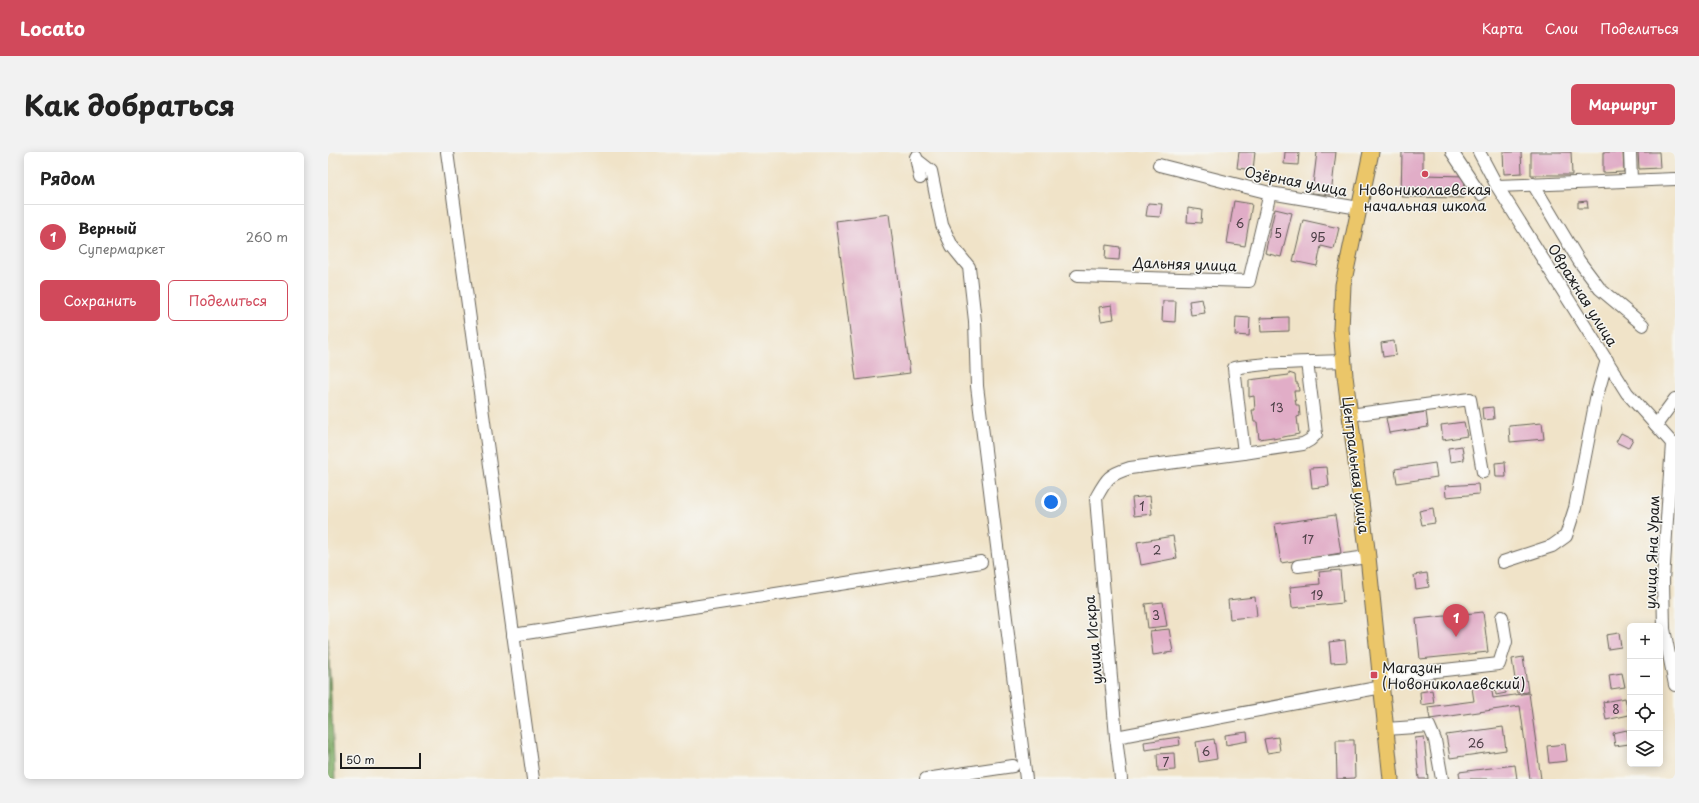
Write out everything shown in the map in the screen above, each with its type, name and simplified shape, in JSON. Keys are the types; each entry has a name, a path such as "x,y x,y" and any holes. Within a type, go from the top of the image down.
{"main road":[{"name":"Центральная улица","path":"1371,152 1343,286 1341,329 1382,682 1391,779"}],"street":[{"path":"447,152 533,779"},
{"path":"1452,152 1480,194"},
{"name":"Овражная улица","path":"1479,152 1497,186 1627,393 1674,443"},
{"path":"1630,152 1631,180"},
{"path":"916,156 920,178"},
{"path":"916,156 931,171 942,225 952,246 969,267 975,321 977,386 1026,779"},
{"name":"Озёрная улица","path":"1159,165 1270,193 1359,208"},
{"path":"1497,186 1675,179"},
{"path":"1533,184 1579,261 1600,289 1643,325"},
{"name":"Дальняя улица","path":"1077,276 1249,281 1270,193"},
{"path":"1503,562 1552,546 1566,536 1575,508 1596,399 1607,360"},
{"path":"1307,362 1316,434 1303,444 1244,452 1234,368 1262,363 1344,361"},
{"path":"1350,415 1470,399 1482,472"},
{"path":"1656,425 1675,399"},
{"name":"улица Яна Урам","path":"1674,443 1670,545 1663,580 1664,629 1675,685"},
{"name":"улица Искра","path":"1121,779 1116,737 1096,498 1105,481 1114,473 1130,468 1244,452"},
{"path":"1298,566 1368,557"},
{"path":"513,635 981,562"},
{"path":"1116,737 1382,682 1499,664 1506,642 1502,617"},
{"path":"1386,729 1429,726 1435,740 1442,779"},
{"path":"926,779 1013,766"}],"green space":[{"path":"328,638 335,779 328,779"}],"building":[{"path":"1239,152 1255,152 1253,170 1237,168"},
{"path":"1285,152 1299,152 1298,165 1284,164"},
{"path":"1317,152 1336,152 1331,195 1312,193"},
{"path":"1402,152 1423,152 1423,175 1465,176 1464,198 1401,197"},
{"path":"1503,152 1521,152 1522,173 1504,174"},
{"path":"1531,152 1571,152 1572,175 1531,175"},
{"path":"1603,152 1623,152 1624,172 1603,173"},
{"path":"1638,152 1659,152 1660,168 1639,169"},
{"path":"1234,201 1252,204 1245,246 1227,243"},
{"path":"1587,201 1588,208 1578,208 1578,202"},
{"path":"1148,203 1162,204 1160,217 1146,216"},
{"path":"1188,208 1202,210 1201,223 1187,222"},
{"path":"1275,209 1292,213 1281,257 1265,253"},
{"path":"889,214 910,373 856,380 836,221"},
{"path":"1303,220 1339,228 1334,249 1321,246 1317,266 1293,261"},
{"path":"1106,245 1120,247 1119,260 1105,259"},
{"path":"1202,299 1205,313 1191,315 1189,301"},
{"path":"1163,301 1176,301 1175,322 1162,321"},
{"path":"1112,305 1114,319 1101,321 1099,307"},
{"path":"1236,317 1250,318 1249,336 1235,335"},
{"path":"1289,317 1289,331 1261,332 1260,318"},
{"path":"1394,341 1396,355 1383,357 1381,343"},
{"path":"1289,373 1295,375 1296,383 1298,383 1299,391 1294,391 1296,405 1299,405 1300,416 1297,417 1299,434 1273,439 1273,437 1259,439 1257,422 1254,422 1252,410 1255,410 1254,396 1249,397 1249,380 1289,375"},
{"path":"1493,407 1494,419 1483,420 1482,408"},
{"path":"1426,412 1428,427 1389,433 1386,418"},
{"path":"1464,422 1467,436 1443,440 1441,425"},
{"path":"1542,423 1544,439 1510,442 1509,426"},
{"path":"1621,433 1633,439 1628,448 1616,442"},
{"path":"1462,446 1464,460 1450,462 1448,448"},
{"path":"1505,462 1506,477 1496,477 1495,463"},
{"path":"1435,463 1437,477 1397,483 1395,469"},
{"path":"1327,467 1329,486 1312,488 1310,468"},
{"path":"1478,484 1479,494 1446,497 1445,486"},
{"path":"1150,496 1152,514 1134,516 1132,498"},
{"path":"1433,508 1435,523 1422,525 1419,511"},
{"path":"1335,515 1341,553 1281,563 1275,524"},
{"path":"1173,536 1177,558 1141,565 1137,542"},
{"path":"1340,570 1343,603 1292,608 1290,587 1320,584 1319,572"},
{"path":"1427,573 1429,587 1416,589 1414,575"},
{"path":"1255,597 1257,616 1230,619 1228,600"},
{"path":"1163,602 1167,626 1148,628 1145,604"},
{"path":"1483,612 1488,652 1420,659 1416,619"},
{"path":"1169,629 1173,652 1153,655 1150,631"},
{"path":"1619,633 1621,647 1608,649 1606,635"},
{"path":"1345,640 1347,662 1331,663 1329,642"},
{"path":"1523,657 1528,692 1517,693 1512,659"},
{"path":"1622,673 1625,687 1611,689 1609,675"},
{"path":"1491,685 1493,698 1529,693 1541,779 1530,779 1520,706 1430,719 1428,707 1474,701 1472,688"},
{"path":"1505,686 1506,693 1496,695 1495,687"},
{"path":"1432,690 1434,703 1421,705 1420,692"},
{"path":"1625,698 1627,715 1606,720 1603,702"},
{"path":"1503,727 1506,750 1450,758 1446,735"},
{"path":"1627,730 1627,744 1615,746 1613,733"},
{"path":"1247,732 1248,741 1226,745 1225,735"},
{"path":"1179,737 1180,745 1145,750 1144,742"},
{"path":"1278,737 1280,751 1267,753 1264,739"},
{"path":"1424,737 1428,779 1419,779 1415,738"},
{"path":"1214,739 1217,759 1199,762 1196,742"},
{"path":"1336,740 1354,740 1355,778 1337,779"},
{"path":"1565,744 1567,761 1549,763 1547,746"},
{"path":"1174,753 1175,770 1158,771 1157,754"},
{"path":"1515,765 1517,779 1460,779 1459,772"}],"place":[{"name":"Новониколаевская начальная школа","path":"1425,174"},
{"name":"Верный","path":"1456,637"},
{"name":"Магазин (Новониколаевский)","path":"1374,675"}]}
